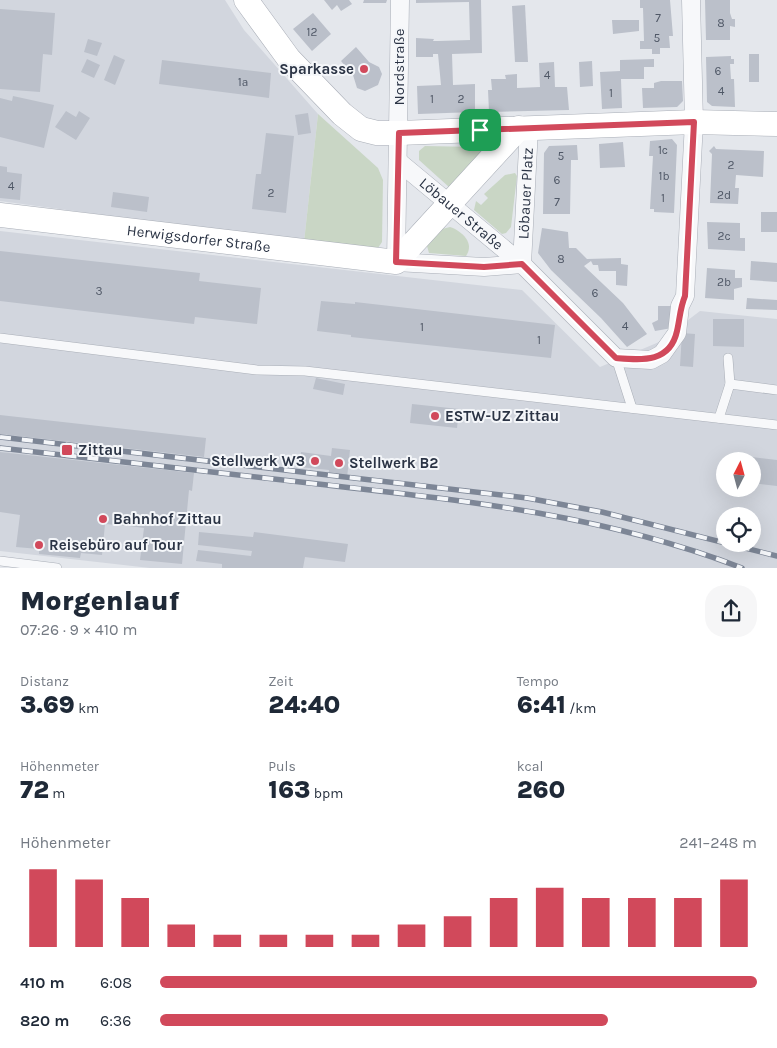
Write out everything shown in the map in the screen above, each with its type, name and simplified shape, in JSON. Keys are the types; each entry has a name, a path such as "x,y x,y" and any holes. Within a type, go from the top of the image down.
{"main road":[{"path":"246,0 289,59 342,114 361,129 377,133 399,133"},
{"path":"524,128 694,122 777,124"},
{"name":"Löbauer Platz","path":"399,133 524,128"},
{"name":"Löbauer Platz","path":"396,262 524,128"},
{"name":"Herwigsdorfer Straße","path":"0,215 396,262"}],"street":[{"name":"Nordstraße","path":"399,133 400,0"},
{"path":"616,358 651,360 662,354 676,333 680,306 685,296 694,122 691,0"},
{"name":"Löbauer Platz","path":"522,264 524,128"},
{"path":"399,133 396,262 484,267 522,264"},
{"name":"Löbauer Straße","path":"399,162 522,264 616,358"}],"lane":[{"path":"0,338 257,370 305,371 777,425"},
{"path":"616,358 632,408"},
{"path":"719,418 730,384 728,358"},
{"path":"730,384 777,390"},
{"path":"4,564 57,568"}],"shaded area":[{"path":"0,0 225,0 244,30 318,114 304,242 0,201"},
{"path":"0,231 522,290 600,367 659,342 700,311 777,319 777,568 150,568 0,551"}],"green space":[{"path":"318,114 378,168 383,180 382,242 378,248 304,242"},
{"path":"425,146 477,147 482,151 449,187 419,160 419,151"},
{"path":"515,173 517,176 511,227 506,233 502,234 474,210 476,201 481,205 488,198 484,194 505,175"},
{"path":"450,227 459,231 466,238 469,247 466,256 429,253 427,246 442,229"}],"building":[{"path":"324,0 349,0 352,4 341,11 337,5 332,10"},
{"path":"364,0 387,0 386,3 363,3"},
{"path":"416,0 481,0 482,53 452,54 453,85 475,84 475,112 418,114 417,86 441,85 438,54 433,54 433,57 416,57 416,38 434,39 433,41 470,40 469,2 416,3"},
{"path":"640,0 670,0 673,36 669,36 670,48 660,48 660,54 652,54 652,49 640,49 640,41 644,41 643,8 640,8"},
{"path":"705,0 730,0 730,13 732,19 735,19 735,27 730,26 730,40 706,40"},
{"path":"525,5 528,62 515,62 512,6"},
{"path":"0,9 55,13 52,55 43,54 40,92 0,89"},
{"path":"313,13 331,34 312,51 293,29"},
{"path":"612,20 639,20 639,31 613,34"},
{"path":"88,39 102,43 97,56 84,52"},
{"name":"Sparkasse","path":"356,47 369,62 379,67 382,74 378,85 365,91 357,88 353,75 341,61"},
{"path":"749,54 759,54 759,82 749,82"},
{"path":"114,55 125,60 115,85 104,80"},
{"path":"731,56 731,59 734,59 734,64 730,64 731,79 734,79 735,107 712,106 707,102 706,57"},
{"path":"87,59 100,65 94,78 81,72"},
{"path":"654,59 654,67 644,67 644,79 621,79 622,108 602,109 600,72 620,71 620,60"},
{"path":"162,60 271,73 269,98 159,84"},
{"path":"592,61 593,86 580,87 579,62"},
{"path":"554,62 555,87 567,87 569,110 489,112 488,90 492,90 491,79 506,79 505,75 517,74 517,88 540,87 539,63"},
{"path":"682,81 683,101 677,107 643,108 642,88 654,88 654,83"},
{"path":"13,96 54,105 44,148 0,137 0,98 12,101"},
{"path":"66,111 76,117 79,111 90,118 76,140 55,127"},
{"path":"308,113 311,133 298,135 295,115"},
{"path":"266,133 294,136 286,213 252,209 256,174 261,174"},
{"path":"672,139 677,145 674,213 654,212 654,209 650,209 653,156 649,156 650,141"},
{"path":"623,142 625,167 600,168 599,144"},
{"path":"577,145 578,160 571,160 570,214 543,214 544,153 549,146"},
{"path":"714,146 716,149 764,151 763,177 736,175 735,188 739,188 738,204 710,203 712,154 709,151"},
{"path":"0,166 7,167 7,172 22,174 20,200 0,198"},
{"path":"113,192 149,197 147,212 111,207"},
{"path":"761,212 777,212 777,232 761,232"},
{"path":"707,222 740,223 740,238 745,238 745,251 708,249"},
{"path":"542,228 568,232 569,248 576,248 587,259 621,258 621,264 628,265 627,286 616,285 616,271 599,271 598,265 593,265 591,261 584,266 623,303 647,334 627,347 601,318 551,270 538,253"},
{"path":"0,251 200,273 199,281 261,288 257,324 195,317 194,324 0,301"},
{"path":"751,261 777,263 777,282 750,280"},
{"path":"707,268 735,270 735,278 742,278 742,287 734,289 734,300 705,298"},
{"path":"747,298 777,300 777,310 746,309"},
{"path":"321,301 355,304 355,302 555,325 551,358 351,337 351,335 317,331"},
{"path":"658,306 672,306 672,328 655,331 652,323 658,320"},
{"path":"713,319 744,319 744,347 713,346"},
{"path":"682,333 695,334 693,367 680,366"},
{"path":"316,378 345,384 343,395 313,389"},
{"name":"ESTW-UZ Zittau","path":"412,404 459,409 457,428 410,423"},
{"path":"0,415 206,438 204,457 0,434"},
{"path":"332,448 350,450 347,478 329,476 329,470 300,467 301,452 331,456"},
{"name":"Bahnhof Zittau","path":"0,452 194,473 192,491 189,490 182,564 140,560 144,528 129,526 105,524 102,555 81,553 80,558 39,554 39,549 16,547 20,515 0,512"},
{"path":"761,458 777,460 777,486 761,484"},
{"path":"199,532 253,537 254,532 348,544 345,562 305,557 303,568 222,568 222,564 196,561 198,550 251,556 252,551 198,545"}],"railway":[{"path":"0,437 527,498 602,512 777,556"},
{"path":"0,448 433,497 538,513 640,535 742,568"}],"place":[{"name":"Sparkasse","path":"364,69"},
{"name":"ESTW-UZ Zittau","path":"435,416"},
{"name":"Zittau","path":"67,450"},
{"name":"Stellwerk W3","path":"315,461"},
{"name":"Stellwerk B2","path":"339,463"},
{"name":"Bahnhof Zittau","path":"103,519"},
{"name":"Reisebüro auf Tour","path":"39,545"}],"route":[{"path":"694,122 685,296 680,306 676,333 662,354 651,360 616,358 522,264 484,267 396,262 399,133 480,130 694,122"}]}
